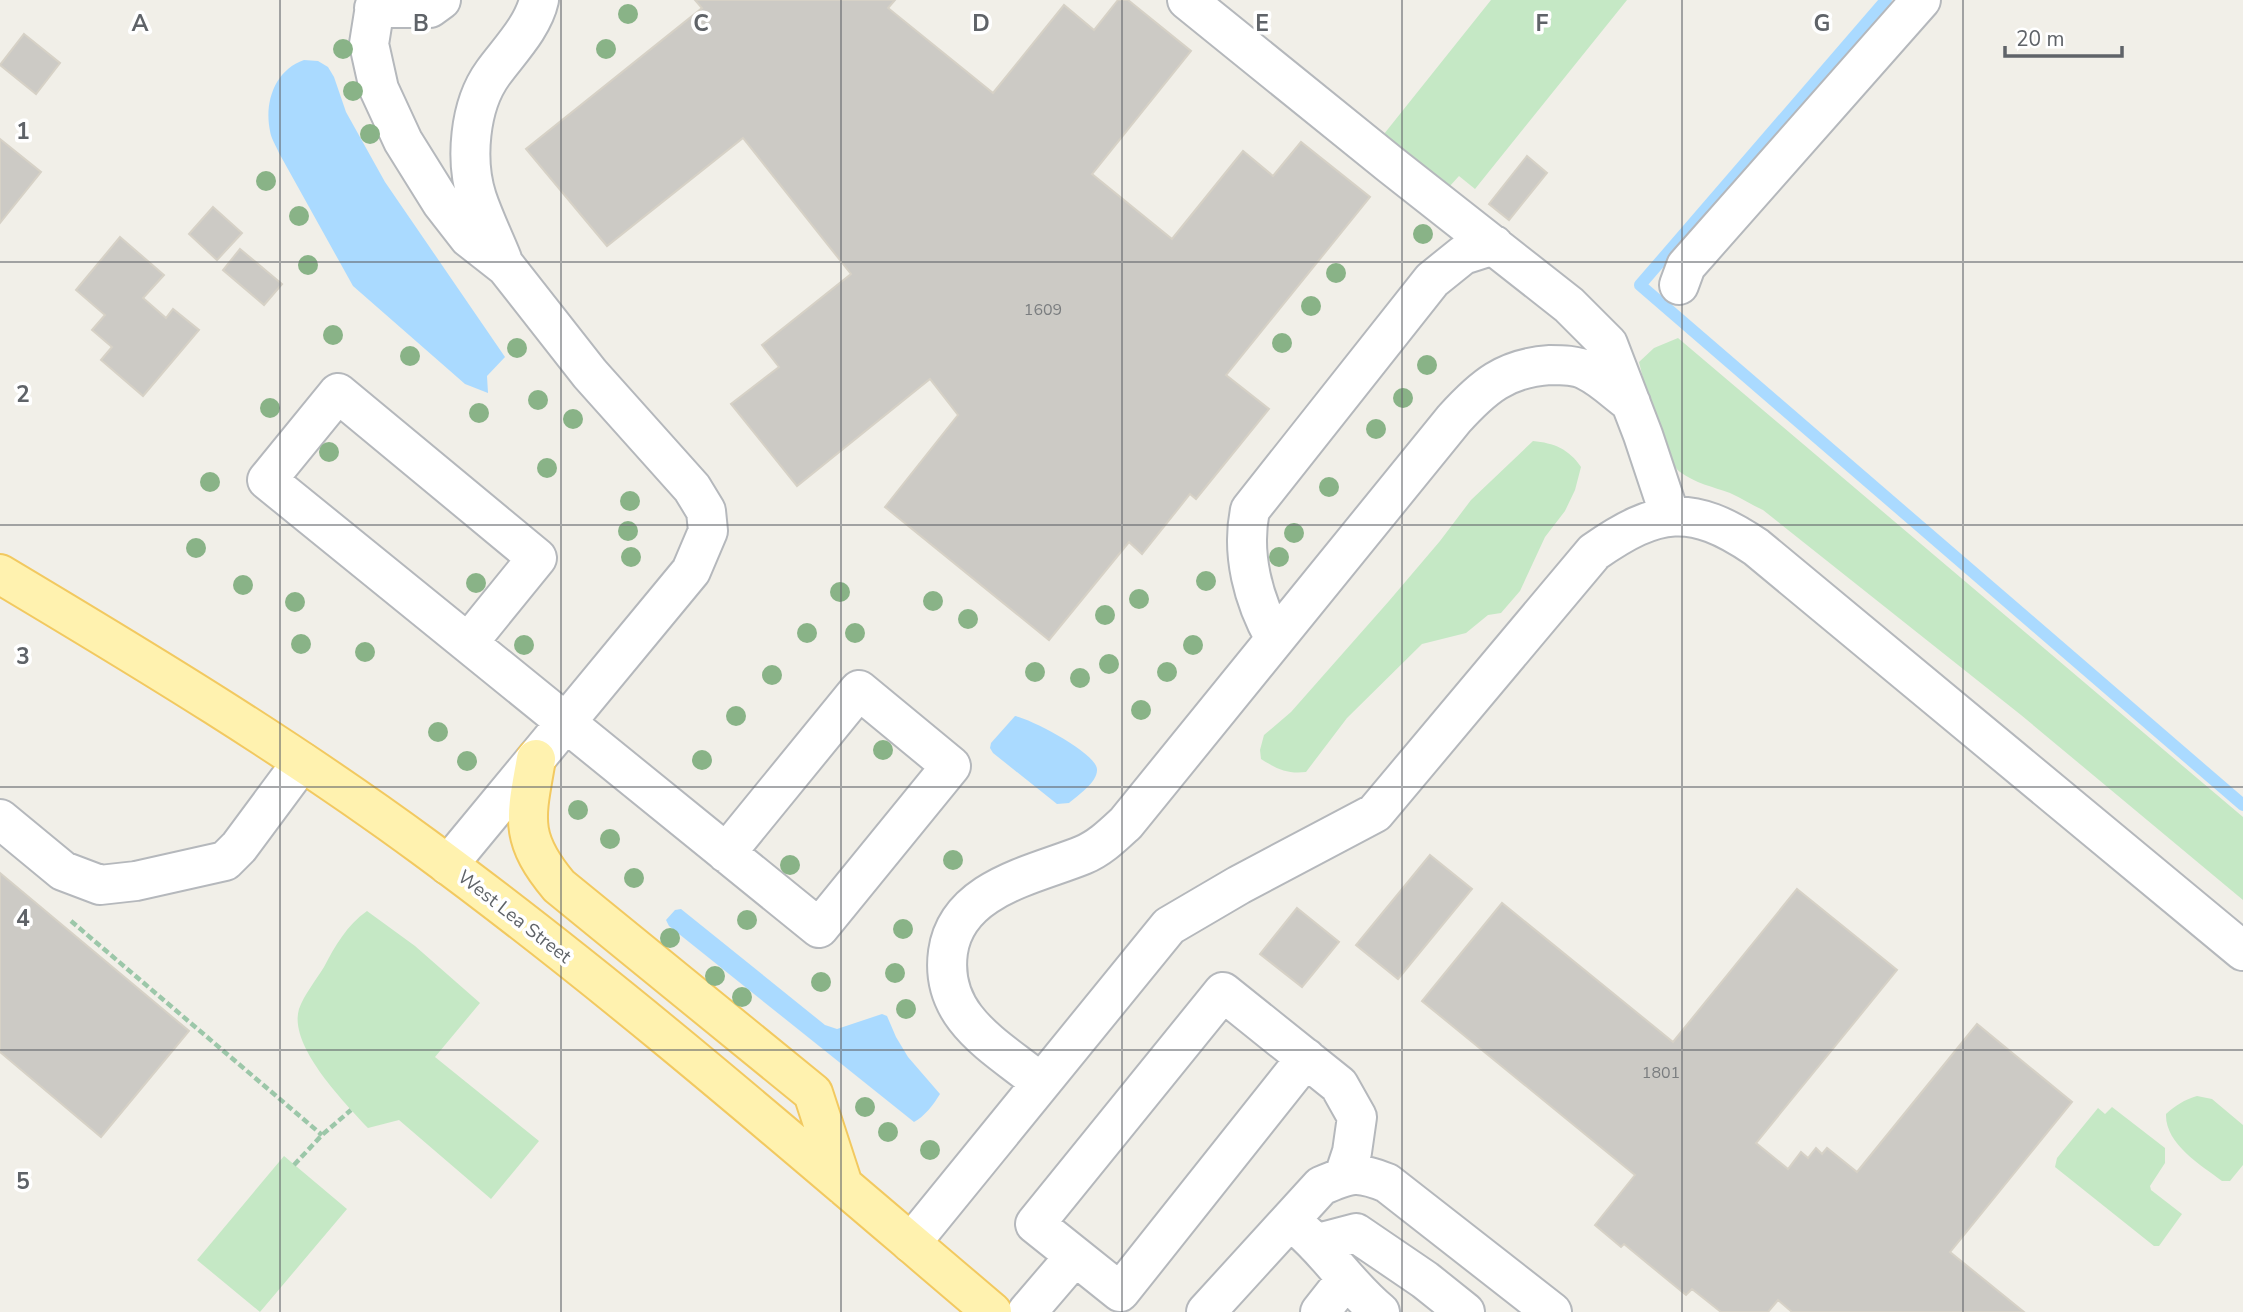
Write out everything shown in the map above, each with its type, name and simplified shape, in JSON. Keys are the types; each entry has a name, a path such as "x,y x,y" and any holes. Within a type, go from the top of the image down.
{"main road":[{"name":"West Lea Street","path":"0,574 201,694 448,865 601,983 992,1312"},
{"path":"536,759 527,812 531,845 545,870 559,886 813,1093 843,1185"}],"lane":[{"path":"441,0 430,8 375,4 369,44 379,89 403,141 441,202 470,239 506,267 590,374 692,488 706,511 708,531 691,571 448,865"},
{"path":"1187,0 1569,305 1608,344 1670,516"},
{"path":"1679,285 1686,266 1921,0"},
{"path":"506,267 477,196 470,157 476,108 489,79 546,5"},
{"path":"1275,639 1261,613 1252,581 1245,533 1250,510 1432,280 1463,255 1494,245"},
{"path":"1041,1083 965,1020 950,992 946,971 949,943 959,919 979,899 1043,868 1086,854 1109,839 1126,823 1454,419 1478,393 1503,376 1528,367 1561,365 1586,370 1630,403"},
{"path":"468,643 537,558 338,393 267,480 565,724 819,928 951,766 859,690 726,853"},
{"path":"911,1243 1169,926 1239,885 1375,813 1594,552 1649,520 1670,516 1713,522 1756,547 2243,951"},
{"path":"0,819 63,871 100,885 136,881 225,861 239,847 302,762"},
{"path":"1306,1058 1121,1292 1035,1224 1223,992 1306,1058 1339,1085 1357,1116 1352,1152 1343,1176"},
{"path":"1206,1312 1304,1232 1321,1186 1343,1176 1363,1173 1387,1183 1552,1312"},
{"path":"1304,1232 1359,1295 1380,1312"},
{"path":"1304,1232 1395,1290 1422,1312"},
{"path":"1304,1232 1356,1233 1425,1280 1465,1312"},
{"path":"1027,1312 1075,1256"},
{"path":"1321,1312 1346,1279"}],"path":[{"path":"71,921 322,1135"},
{"path":"294,1165 322,1135 351,1110"}],"green space":[{"path":"1491,0 1627,0 1475,189 1459,176 1449,187 1384,134"},
{"path":"1678,338 2243,817 2243,900 2021,715 1763,510 1680,472 1673,464 1661,437 1639,362 1654,348"},
{"path":"1533,441 1560,448 1581,467 1575,490 1565,511 1545,537 1520,591 1501,613 1488,615 1466,633 1422,644 1347,718 1306,772 1282,770 1261,759 1260,750 1264,735 1291,712 1389,601 1471,500"},
{"path":"367,911 415,946 480,1003 435,1057 539,1141 491,1199 399,1120 368,1128 321,1073 302,1040 298,1024 301,1004 342,936"},
{"path":"2197,1096 2212,1099 2243,1125 2243,1165 2230,1181 2222,1181 2186,1153 2171,1135 2167,1125 2166,1114 2180,1103"},
{"path":"2112,1107 2165,1148 2165,1163 2150,1186 2151,1190 2182,1214 2159,1246 2154,1246 2055,1167 2057,1158 2098,1108 2105,1114"},
{"path":"284,1156 347,1209 260,1312 197,1260"}],"water":[{"path":"304,60 318,61 328,67 346,112 385,182 505,357 487,376 488,393 465,384 353,286 279,153 270,131 270,98 286,71"},
{"path":"1015,716 1062,738 1094,762 1097,769 1094,779 1069,803 1057,804 993,753 991,743"},
{"path":"681,909 825,1025 837,1029 882,1014 887,1016 908,1057 940,1094 932,1106 914,1122 669,926 666,920 675,910"}],"building":[{"path":"695,0 895,0 888,8 993,93 1064,5 1094,30 1118,0 1128,0 1191,51 1092,174 1172,239 1243,151 1273,176 1301,142 1370,197 1226,375 1269,409 1196,499 1190,494 1142,554 1129,542 1049,640 885,507 958,415 930,379 797,486 731,404 779,367 762,345 851,274 743,138 607,246 526,149 702,8"},
{"path":"24,34 60,63 36,94 0,65"},
{"path":"0,139 41,172 0,223"},
{"path":"1527,156 1547,173 1509,220 1489,204"},
{"path":"213,207 242,233 217,260 189,234"},
{"path":"120,237 164,275 143,298 166,318 173,309 199,330 143,396 101,360 112,347 92,330 105,315 76,290"},
{"path":"240,249 282,284 264,305 223,270"},
{"path":"1430,855 1472,889 1398,979 1356,945"},
{"path":"0,873 189,1031 101,1137 0,1052"},
{"path":"1797,889 1897,970 1756,1143 1788,1169 1801,1152 1808,1158 1816,1148 1822,1154 1827,1148 1857,1172 1977,1024 2072,1102 1950,1252 2024,1312 1792,1312 1778,1300 1768,1312 1721,1312 1692,1289 1686,1295 1624,1244 1621,1247 1595,1225 1635,1175 1422,1001 1502,903 1673,1042"},
{"path":"1297,908 1339,942 1302,987 1260,954"}],"waterway":[{"path":"1886,0 1640,285 2243,805"}]}
